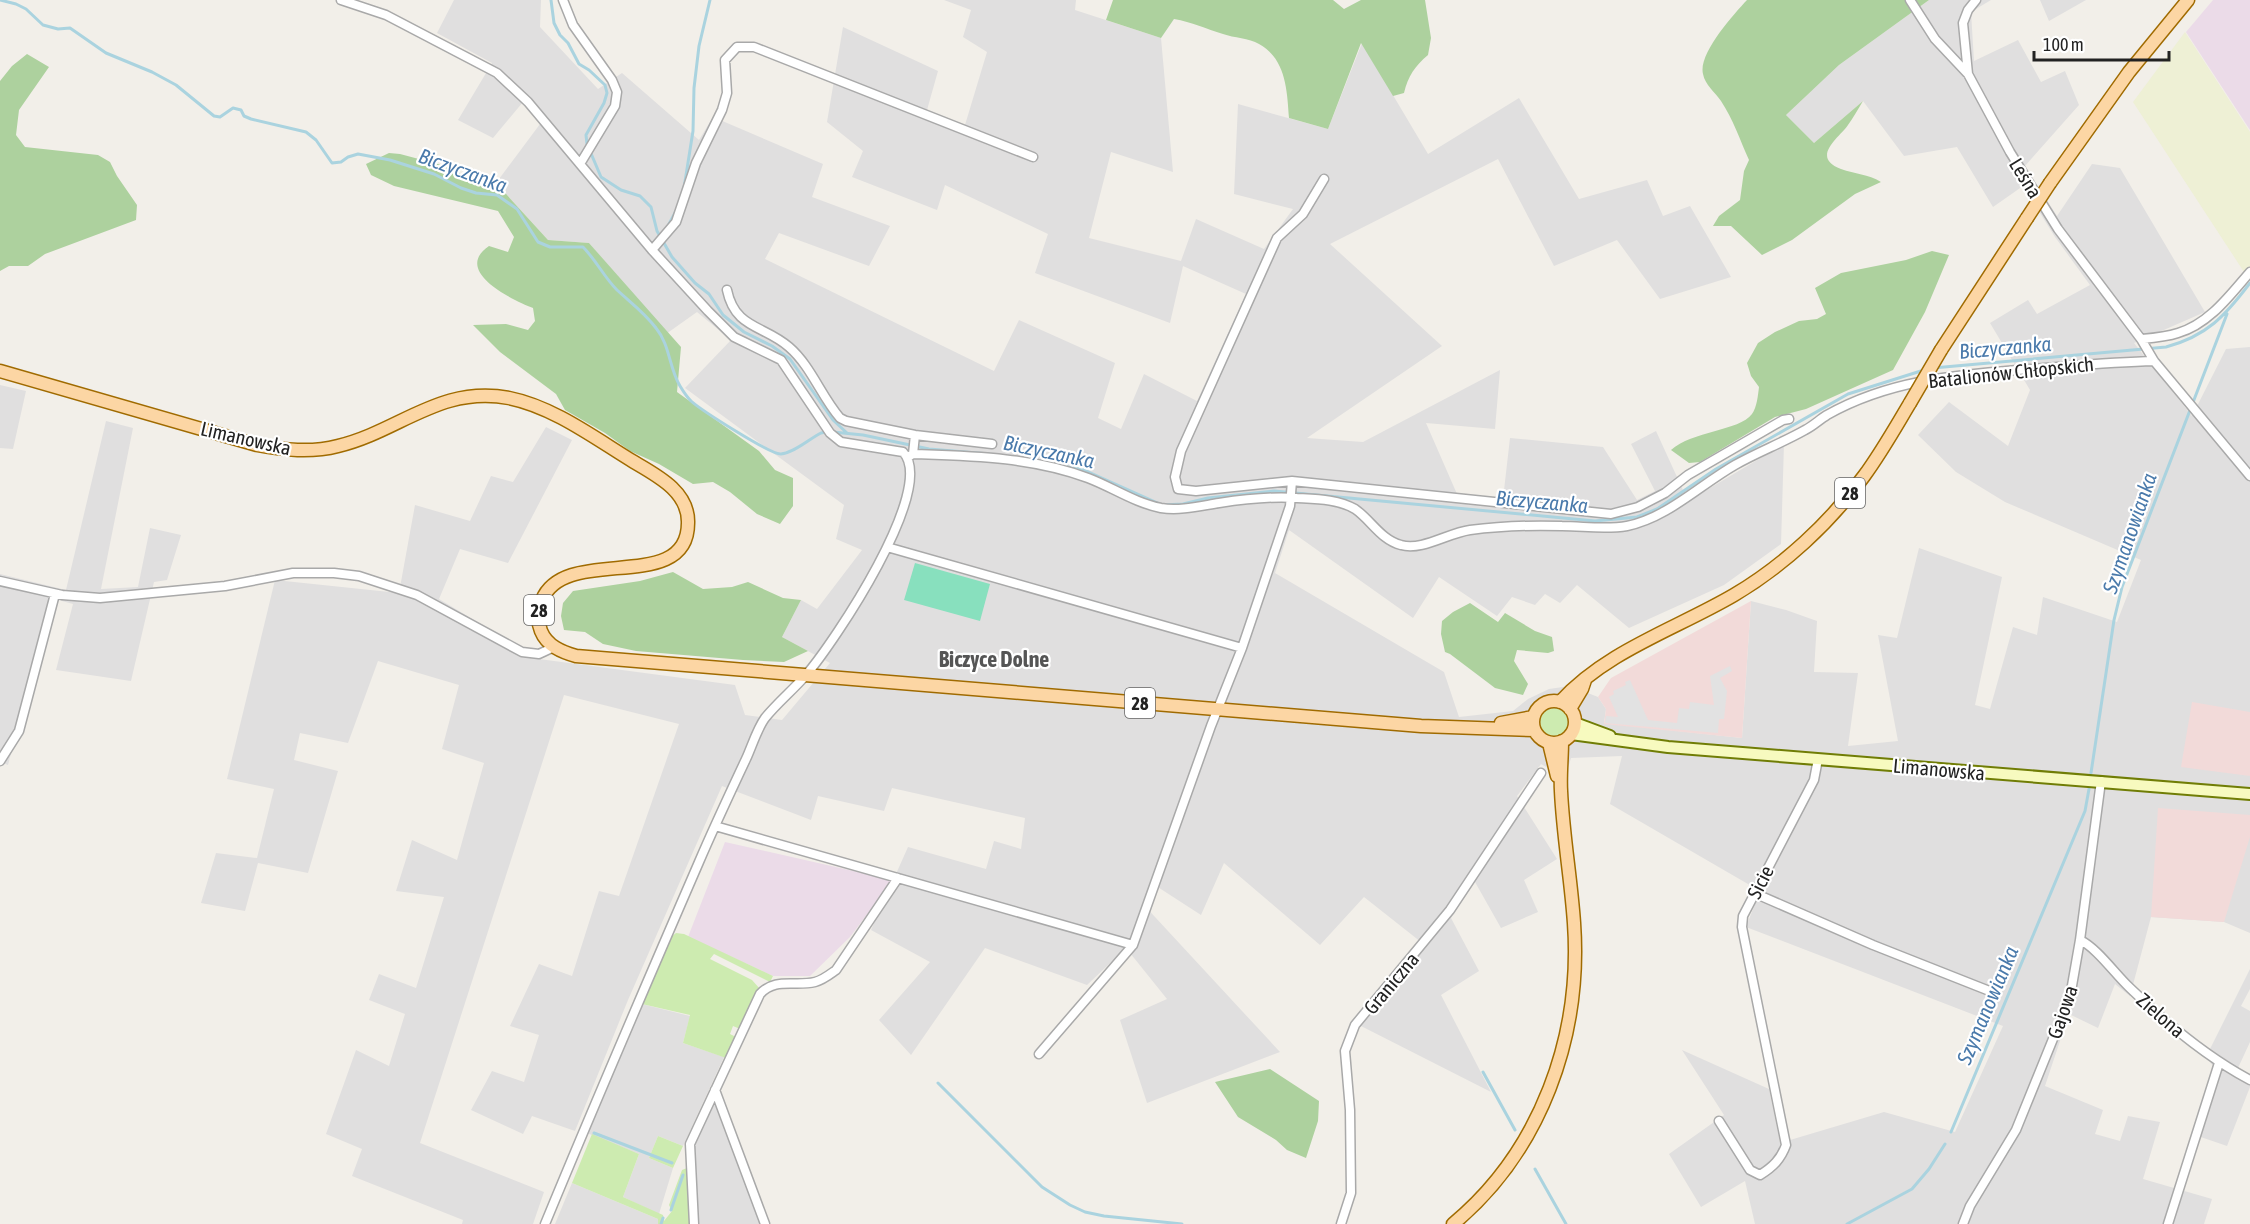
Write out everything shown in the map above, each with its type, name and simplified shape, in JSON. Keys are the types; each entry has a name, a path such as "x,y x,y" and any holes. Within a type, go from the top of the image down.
{"main road":[{"name":"28","path":"554,647 570,654 593,659 1436,727 1534,723 1542,704 1551,701 1565,705 1582,690 1585,680 1617,657 1735,594 1773,568 1813,533 1842,503 1863,478 1941,350 2050,183 2113,92 2188,0"},
{"name":"Limanowska","path":"0,370 237,439 278,448 307,451 337,447 370,435 441,402 475,395 510,398 540,408 659,477 677,493 687,513 687,536 676,552 658,562 637,567 567,575 555,582 543,596 538,613 543,635 554,647"},
{"path":"1453,1224 1491,1187 1514,1158 1530,1131 1561,1059 1569,1022 1575,957 1561,790 1565,705"},
{"path":"1534,723 1540,738 1564,735"},
{"name":"Limanowska","path":"1564,735 1818,759 2250,794"}],"street":[{"path":"341,0 386,15 497,73 528,102 652,250 734,337 781,360 828,430 840,442 903,452 912,448 992,444"},
{"path":"563,0 573,25 612,80 617,92 615,106 580,164"},
{"path":"1910,0 1935,39 1968,74"},
{"name":"Leśna","path":"1976,0 1968,10 1963,23 1968,74 2010,152 2058,229 2141,339"},
{"path":"652,250 676,222 696,163 722,110 727,93 725,60 736,47 754,47 1033,158"},
{"path":"1324,179 1303,214 1277,238 1181,451 1175,477 1178,489 1196,491 1293,481 1611,514 1638,507 1665,493 1688,475 1783,420 1789,419"},
{"path":"2250,272 2214,310 2195,326 2179,333 2141,339 2152,358 2250,476"},
{"path":"727,290 729,303 740,318 789,346 813,375 840,418 912,448"},
{"path":"781,360 789,346"},
{"name":"Batalionów Chłopskich","path":"912,448 983,456 1087,477 1143,503 1161,508 1186,508 1250,499 1292,497 1332,501 1356,510 1387,540 1411,547 1463,531 1482,528 1530,525 1606,528 1629,525 1662,512 1736,464 1807,429 1826,416 1900,386 1958,375 2152,358"},
{"path":"545,1224 628,1025 765,718 805,676 864,592 886,548 907,500 912,448"},
{"path":"1039,1054 1133,945 1242,648 1292,497 1293,481"},
{"path":"886,548 1242,648"},
{"path":"0,581 55,594 100,598 225,586 293,573 334,573 360,576 401,589 522,652 538,654 554,647"},
{"path":"0,761 19,731 55,594"},
{"name":"Sicie","path":"1719,1121 1750,1170 1760,1175 1781,1157 1786,1145 1742,927 1743,915 1814,780 1818,759"},
{"name":"Graniczna","path":"1341,1224 1351,1193 1350,1110 1345,1051 1350,1034 1450,910 1541,773"},
{"name":"Gajowa","path":"1963,1224 1970,1206 2016,1131 2070,997 2080,940 2101,781"},
{"path":"715,826 1133,945"},
{"path":"694,1224 689,1148 760,994 769,986 780,983 812,982 825,978 836,970 898,878"},
{"path":"1754,893 1873,945 1992,992"},
{"name":"Zielona","path":"2080,940 2087,944 2114,974 2167,1022 2219,1063 2250,1080"},
{"path":"2168,1224 2219,1063"},
{"path":"715,1090 765,1224"}],"shaded area":[{"path":"454,0 541,0 540,27 598,89 622,73 699,140 713,117 823,164 812,197 890,226 869,266 779,233 765,259 994,371 1019,320 1115,363 1098,418 1121,429 1144,374 1197,401 1246,294 1183,266 1170,323 1035,273 1048,234 945,185 937,210 852,177 863,151 827,122 843,27 938,71 927,110 965,125 987,52 963,37 971,10 944,0 1076,0 1075,10 1161,38 1173,172 1111,152 1089,238 1181,261 1196,219 1264,249 1293,209 1234,194 1238,104 1328,129 1362,43 1428,154 1519,98 1579,199 1647,180 1663,216 1690,206 1731,277 1660,299 1617,240 1554,266 1498,159 1330,244 1442,346 1307,438 1363,442 1500,370 1495,429 1426,423 1457,494 1503,499 1510,438 1603,447 1637,500 1655,491 1631,444 1656,431 1688,501 1784,444 1781,544 1724,585 1629,628 1577,585 1560,603 1545,594 1535,605 1512,597 1497,616 1439,577 1413,618 1289,530 1275,573 1444,672 1459,717 1513,711 1528,699 1549,689 1570,686 1598,697 1606,709 1604,723 1742,738 1751,601 1786,610 1817,621 1814,672 1858,673 1848,746 1898,741 1878,635 1897,638 1919,548 2002,577 1975,705 1990,709 2013,627 2037,635 2043,597 2117,622 2141,560 2005,502 1956,472 1918,435 1949,402 2008,446 2030,390 1990,323 2028,300 2037,314 2090,285 2055,237 2023,186 1993,207 1957,147 1904,156 1863,101 1814,143 1786,115 1839,65 1929,0 1991,0 1971,12 1974,61 2018,40 2041,82 2065,71 2079,105 2025,166 2057,216 2092,164 2120,168 2205,312 2134,343 2192,416 2226,349 2250,347 2250,933 2224,922 2151,917 2130,996 2115,984 2098,1028 2069,1014 2045,1086 2103,1110 2095,1134 2120,1141 2128,1116 2160,1122 2143,1179 2212,1199 2204,1224 1755,1224 1745,1181 1701,1207 1669,1154 1724,1115 1682,1050 1769,1089 1780,1143 1884,1112 1955,1132 2003,1026 1746,927 1760,891 1610,804 1622,756 1571,758 1565,778 1541,764 1517,796 1557,859 1524,880 1538,912 1501,928 1475,882 1451,918 1479,971 1441,995 1491,1092 1359,1025 1426,946 1364,897 1320,945 1224,863 1201,915 1150,882 1143,904 1280,1052 1147,1103 1120,1020 1167,999 1126,948 1087,985 985,948 911,1055 879,1020 930,962 871,930 908,847 986,869 994,841 1021,849 1025,818 892,788 884,811 818,796 811,820 722,786 628,1000 575,1131 532,1116 523,1134 471,1110 492,1071 524,1082 539,1035 510,1026 539,964 572,976 599,891 619,896 679,724 564,695 420,1143 544,1192 533,1224 462,1224 463,1220 352,1176 362,1149 326,1134 356,1050 389,1066 405,1014 369,1000 379,974 416,988 444,897 396,891 412,840 457,860 484,763 442,749 459,685 378,661 348,743 300,733 294,760 338,771 308,873 258,863 245,911 201,903 216,853 257,858 274,789 227,779 275,580 399,593 415,505 470,521 491,476 513,482 546,427 572,440 508,563 460,549 439,599 539,659 735,685 745,715 782,720 830,663 782,637 801,600 817,609 862,550 836,539 844,505 685,388 731,340 697,312 666,334 589,243 548,240 496,183 546,116 528,96 493,138 458,120 492,63 437,33"},
{"path":"2040,0 2086,0 2049,21"},
{"path":"2213,0 2250,0 2250,130 2186,32"},
{"path":"0,385 26,391 13,449 0,448"},
{"path":"106,421 133,428 101,589 138,587 150,528 181,535 167,580 154,582 131,681 56,670 73,604 51,598 8,765 0,762 0,574 66,590"},
{"path":"1751,601 1742,738 1604,724 1606,709 1598,697 1611,678"},
{"path":"1730,666 1732,671 1720,678 1727,691 1724,719 1719,719 1718,733 1605,723 1606,716 1618,717 1609,697 1614,694 1613,691 1626,685 1625,682 1630,680 1648,720 1677,723 1679,708 1689,709 1690,702 1714,705 1710,676"},
{"path":"2192,702 2250,712 2250,776 2181,767"},
{"path":"2158,808 2250,815 2250,837 2224,922 2151,917"},
{"path":"725,842 893,880 850,937 810,976 773,976 688,937"},
{"path":"2250,969 2250,989 2241,1006 2250,1011 2250,1042 2238,1068 2250,1076 2250,1087 2227,1146 2192,1134 2213,1066 2206,1057"},
{"path":"642,1004 690,1016 683,1043 724,1057 683,1146 658,1136 649,1158 673,1168 659,1214 623,1197 639,1154 587,1133"},
{"path":"716,1101 762,1224 696,1224 692,1149 712,1104"},
{"path":"572,1183 658,1219 658,1224 555,1224"}],"green space":[{"path":"1113,0 1333,0 1344,9 1361,0 1425,0 1431,38 1428,55 1413,72 1404,93 1393,96 1361,43 1328,129 1289,118 1286,86 1280,67 1268,50 1259,44 1174,19 1161,38 1106,20"},
{"path":"1747,0 1929,0 1839,65 1786,115 1814,143 1863,101 1848,125 1830,147 1827,153 1828,159 1841,169 1881,182 1855,194 1792,240 1762,255 1731,226 1713,226 1719,216 1740,200 1744,171 1749,160 1729,115 1703,74 1703,66 1711,46"},
{"path":"2185,32 2250,132 2250,266 2244,272 2133,102"},
{"path":"27,54 49,67 19,110 16,135 25,147 98,155 110,162 137,205 136,220 45,254 28,266 9,266 0,271 0,81 12,66"},
{"path":"389,153 449,167 477,183 496,183 548,240 589,243 681,347 677,392 759,451 775,470 793,478 793,506 780,524 757,514 730,492 713,482 693,484 659,464 630,451 605,433 565,410 556,394 500,352 473,325 506,324 528,330 535,321 533,308 489,283 477,265 479,256 489,246 508,252 514,237 498,211 394,186 371,175 366,164"},
{"path":"1932,251 1949,255 1925,312 1893,370 1806,409 1775,417 1700,462 1689,463 1671,450 1691,439 1746,420 1752,414 1759,387 1751,376 1747,363 1758,343 1775,332 1799,321 1817,319 1826,314 1815,288 1841,273 1906,260"},
{"path":"915,563 990,584 980,621 904,600"},
{"path":"673,572 703,589 732,587 748,582 783,598 801,600 782,637 808,651 784,662 636,651 603,644 585,632 564,630 561,616 563,603 573,591 640,581"},
{"path":"1470,603 1498,622 1505,613 1535,631 1552,637 1554,651 1548,653 1517,650 1514,661 1528,684 1523,695 1495,688 1445,652 1441,634 1442,621"},
{"path":"1554,708 1564,712 1568,722 1564,732 1554,736 1544,732 1540,722 1544,712"},
{"path":"676,933 684,934 773,976 770,982 714,954 710,959 752,980 760,989 740,1029 733,1026 730,1034 736,1037 726,1058 683,1043 690,1015 642,1004 670,938"},
{"path":"1270,1069 1319,1101 1318,1121 1306,1158 1287,1150 1276,1140 1238,1117 1215,1082"},
{"path":"592,1134 639,1154 623,1197 663,1215 664,1221 672,1211 669,1205 682,1170 687,1168 692,1224 658,1224 658,1219 572,1183"},
{"path":"658,1136 683,1146 673,1168 649,1158"}],"waterway":[{"name":"Biczyczanka","path":"0,0 26,9 43,25 58,29 70,28 106,53 152,72 176,85 214,116 220,117 233,108 241,110 244,116 251,119 306,132 316,140 332,163 341,162 358,154 390,160 434,174 476,193 497,195 517,209 538,242 550,247 583,247 612,285 656,328 664,342 680,386 697,406 751,440 781,454 826,432"},
{"path":"551,0 554,23 560,35 568,43 579,64 605,85 607,93 604,103 586,135 587,144 601,177 621,190 640,196 651,207 657,231 672,257 695,283 709,294 723,315 744,332 772,346 790,359 833,420 847,433"},
{"path":"684,188 693,131 694,88 699,46 710,0"},
{"path":"669,224 676,211"},
{"name":"Biczyczanka","path":"1933,368 2166,347 2204,331 2223,315 2250,283"},
{"name":"Szymanowianka","path":"2091,773 2114,620 2122,587 2227,314"},
{"name":"Biczyczanka","path":"1067,467 1084,470 1162,505 1274,491 1595,521 1637,517 1657,509 1716,469 1848,394 1924,370"},
{"name":"Biczyczanka","path":"833,432 863,435 929,449 989,454"},
{"name":"Szymanowianka","path":"1951,1132 2085,811 2089,789"},
{"path":"1483,1072 1515,1130"},
{"path":"938,1083 1042,1187 1070,1205 1085,1212 1104,1216 1182,1224"},
{"path":"594,1133 672,1163"},
{"name":"Szymanowianka","path":"1847,1224 1912,1189 1929,1169 1945,1144"},
{"path":"1535,1169 1566,1224"},
{"path":"671,1210 683,1175"},
{"path":"661,1224 663,1218"}],"district":[{"name":"Biczyce Dolne","path":"994,659"}]}
